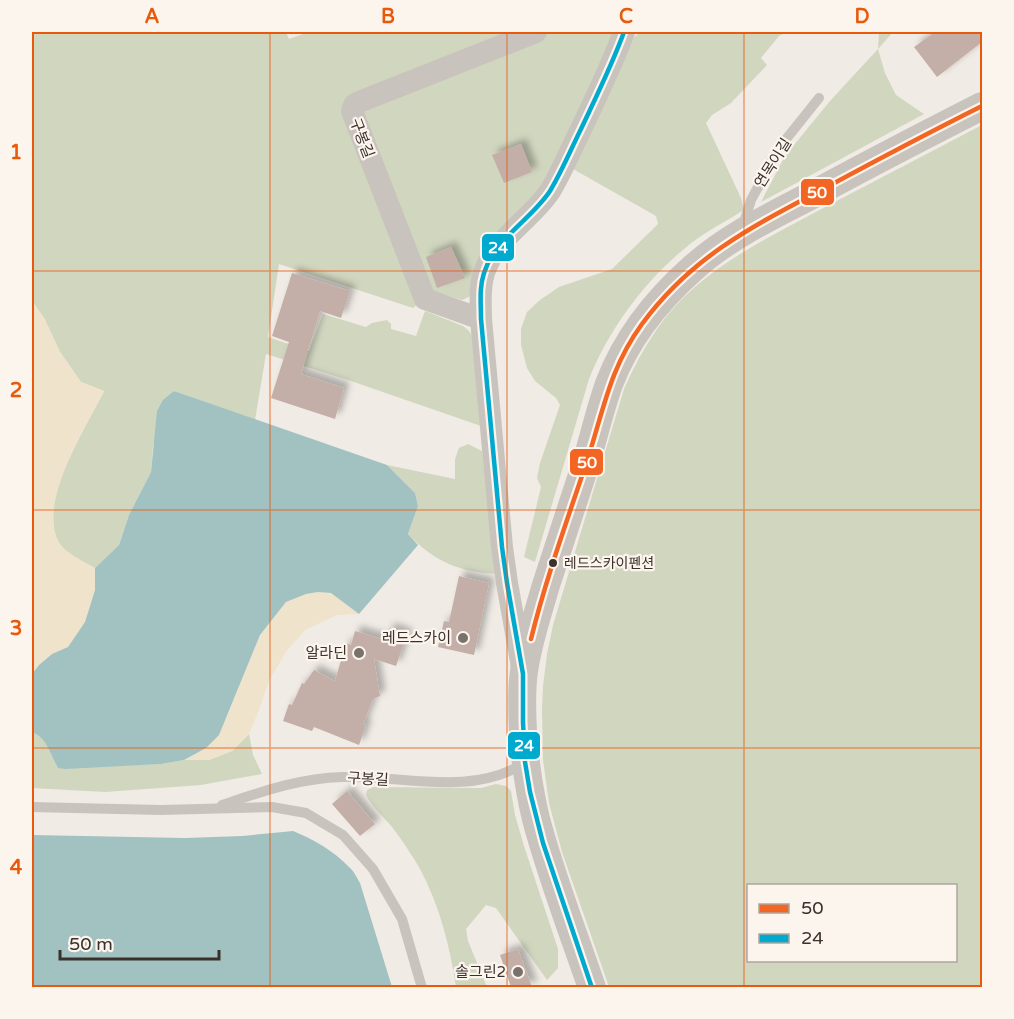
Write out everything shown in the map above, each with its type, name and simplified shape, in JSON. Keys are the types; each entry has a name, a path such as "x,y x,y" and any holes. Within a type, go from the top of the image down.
{"street":[{"name":"구봉길","path":"481,319 425,299 352,111 354,105 359,102 536,32"},
{"path":"592,987 543,843 525,762 523,674 507,583 481,319 481,290 484,273 492,256 541,204 551,190 624,32"},
{"path":"523,674 541,603 609,385 617,365 641,325 676,284 702,261 740,234 982,106"}],"lane":[{"name":"연목이길","path":"740,234 750,200 779,148 819,98"},
{"name":"구봉길","path":"210,808 271,789 315,779 344,777 431,782 469,781 510,772 525,762"},
{"name":"구봉길","path":"32,807 161,810 272,807 306,813 343,835 373,869 402,919 422,987"}],"green space":[{"path":"32,32 286,32 289,39 309,32 615,32 543,185 473,295 462,300 432,291 413,308 279,264 268,337 309,351 323,314 366,327 372,323 387,320 391,324 391,329 416,336 425,311 463,326 473,337 481,426 266,354 255,420 174,391 153,446 151,472 129,515 119,545 95,568 64,549 58,541 53,524 54,505 59,485 76,444 104,391 81,382 60,352 44,318 32,301"},
{"path":"641,32 787,32 779,36 761,58 767,65 731,103 712,115 706,123 741,198 744,210 703,235 674,258 644,288 607,341 589,379 535,562 524,557 541,487 537,478 540,463 560,405 556,398 535,381 527,368 521,345 521,329 527,312 540,300 559,287 612,269 658,224 656,216 573,169 634,37"},
{"path":"879,32 893,32 878,49"},
{"path":"878,49 885,73 896,95 924,114 761,202 785,156 830,101"},
{"path":"982,125 982,987 609,987 562,852 549,803 543,760 542,709 547,654 553,625 624,389 639,358 673,308 692,289 735,257"},
{"path":"468,444 482,451 497,574 471,571 448,564 418,544 408,534 418,506 415,493 387,465 455,479 455,459 459,448"},
{"path":"32,732 45,742 58,768 209,760 232,751 249,734 253,755 262,774 201,785 105,792 32,788"},
{"path":"496,784 506,786 511,791 524,846 558,949 558,968 547,980 496,908 486,905 466,929 468,941 487,987 456,987 443,927 427,883 403,842 366,795 367,790 373,787 481,788"}],"sand":[{"path":"32,301 44,318 60,352 81,382 104,391 67,464 54,505 53,524 61,545 69,553 95,568 95,590 85,622 68,647 52,654 32,674"},
{"path":"318,592 331,593 359,614 337,615 305,630 285,653 269,681 249,734 232,751 209,760 184,760 206,748 226,719 260,635 286,602"}],"water":[{"path":"174,391 387,465 415,493 418,506 408,534 418,545 359,614 331,593 306,594 286,602 260,635 219,735 206,748 184,760 161,764 58,768 45,742 32,732 32,674 52,654 68,647 85,622 95,590 95,568 119,545 129,515 151,472 157,411 163,400"},
{"path":"293,831 330,851 355,875 360,883 392,987 32,987 32,835 185,838"}],"building":[{"path":"935,32 982,32 982,42 937,77 914,47"},
{"path":"521,144 532,172 504,183 492,155"},
{"path":"451,247 465,278 437,288 426,257"},
{"path":"292,273 350,291 341,318 320,311 301,374 344,388 335,419 271,398 289,342 272,336"},
{"path":"459,576 489,583 474,655 438,647 444,621 449,622"},
{"path":"389,628 407,634 396,666 374,659 380,696 373,699 363,724 366,725 359,745 314,727 312,731 283,721 289,704 292,705 302,683 304,684 314,670 335,681 346,643 351,645 355,631 385,640"},
{"path":"347,791 375,824 360,836 332,804"},
{"path":"518,949 532,987 511,987 500,955"}],"transit line":[{"name":"24","path":"592,988 543,843 525,762 523,674 502,547 481,319 481,284 489,261 496,250 550,191 604,81 624,32"},
{"name":"50","path":"531,639 550,571 615,373 631,340 661,300 703,261 749,230 982,106"}],"place":[{"name":"레드스카이펜션","path":"553,563"},
{"name":"레드스카이","path":"463,638"},
{"name":"알라딘","path":"359,653"},
{"name":"솔그린2","path":"518,972"}]}
